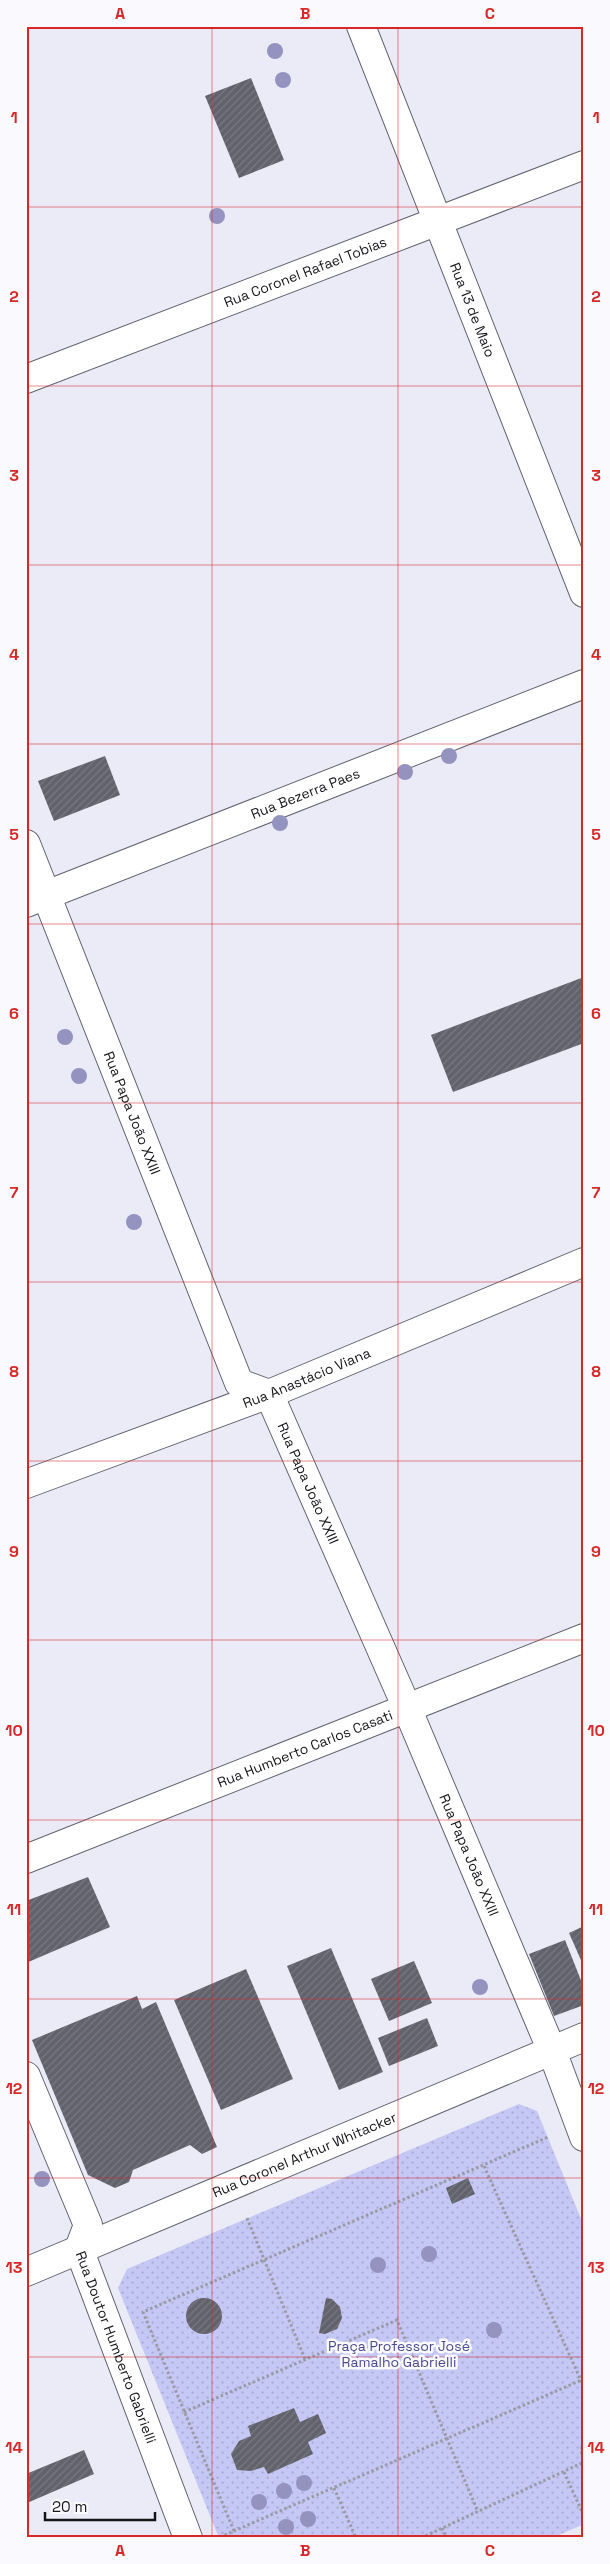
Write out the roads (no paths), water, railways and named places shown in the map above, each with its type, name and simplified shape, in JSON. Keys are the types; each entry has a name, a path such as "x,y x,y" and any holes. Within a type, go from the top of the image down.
{"street":[{"name":"Rua 13 de Maio","path":"360,26 436,223 584,593"},
{"name":"Rua Coronel Rafael Tobias","path":"26,379 584,165"},
{"name":"Rua Bezerra Paes","path":"36,899 584,684"},
{"name":"Rua Papa João XXIII","path":"26,844 36,899 239,1383 269,1394 407,1708 552,2051 584,2137"},
{"name":"Rua Anastácio Viana","path":"26,1484 269,1394 584,1262"},
{"name":"Rua Humberto Carlos Casati","path":"26,1859 584,1638"},
{"name":"Rua Coronel Arthur Whitacker","path":"26,2272 584,2037"},
{"name":"Rua Doutor Humberto Gabrielli","path":"26,2076 88,2225 79,2249 188,2538"}],"park label":[{"name":"Praça Professor José Ramalho Gabrielli","path":"399,2354"}]}
